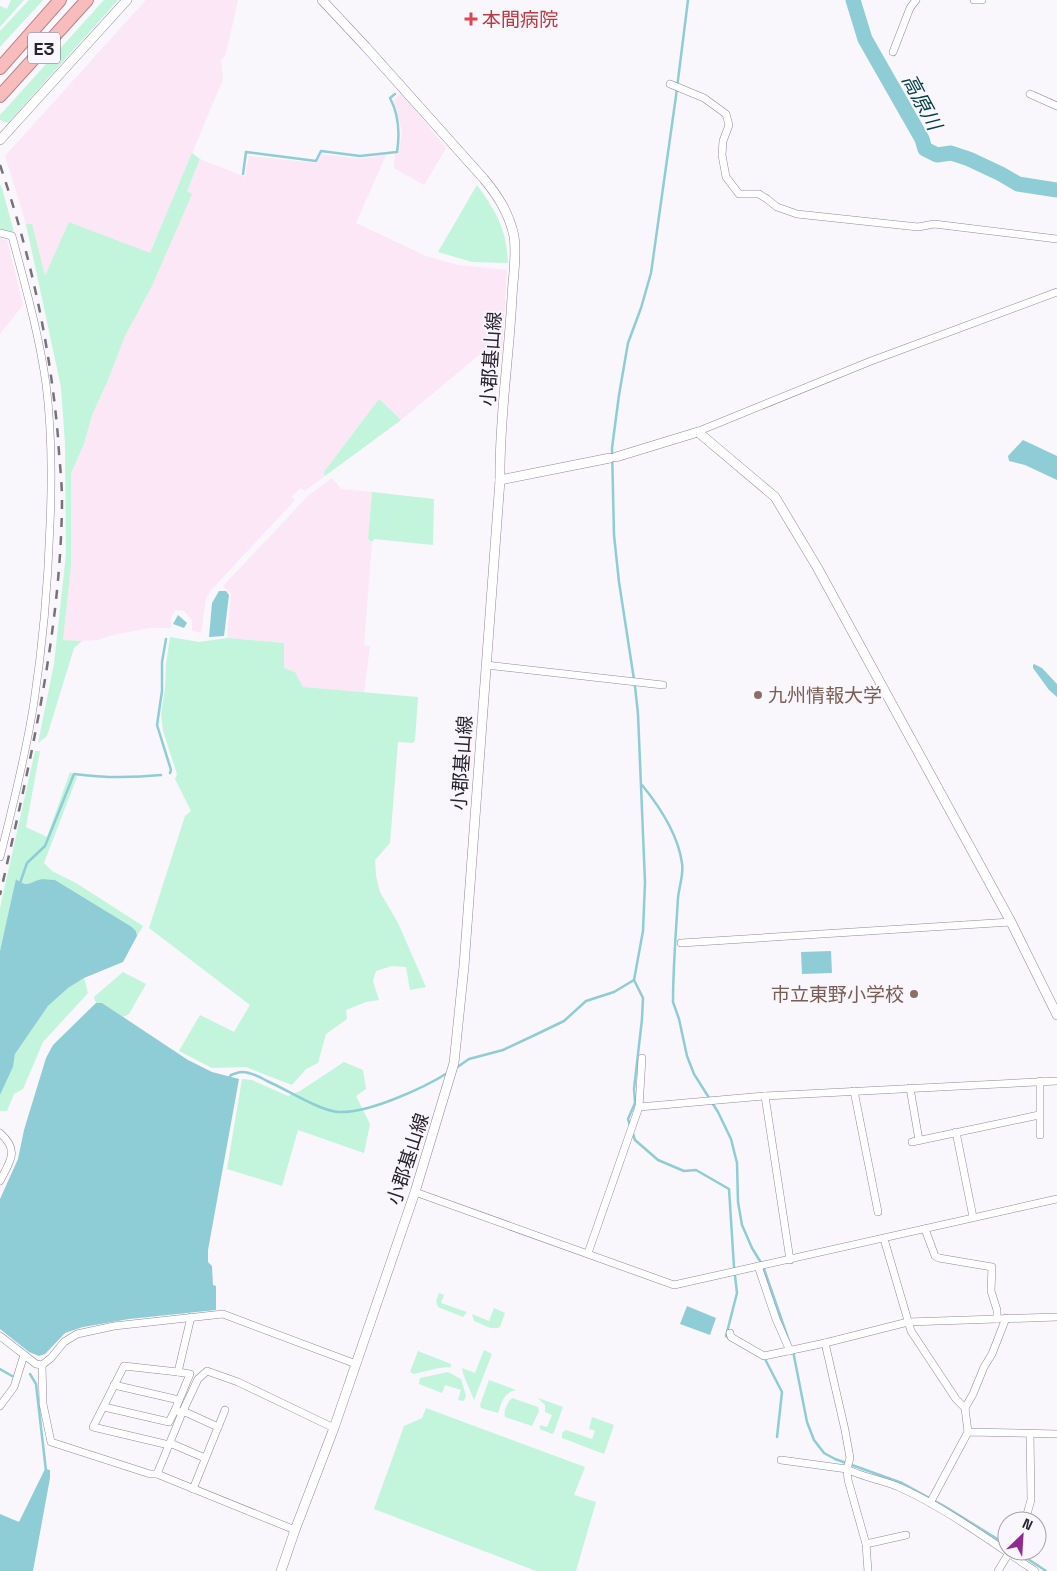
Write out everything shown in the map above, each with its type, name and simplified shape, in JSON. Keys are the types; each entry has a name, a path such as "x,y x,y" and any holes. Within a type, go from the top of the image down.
{"highway":[{"name":"E3","path":"0,68 60,0"},
{"name":"E3","path":"0,96 87,0"}],"main road":[{"path":"1,137 127,0"},
{"name":"小郡基山線","path":"281,1571 334,1428 415,1192 454,1063 464,966 500,480 500,456 510,346 515,245 508,215 500,200 484,179 322,0"},
{"path":"500,480 613,458 698,432 775,497 817,567 1011,922 1057,1015"}],"street":[{"path":"893,52 910,8 916,0"},
{"path":"974,0 982,0"},
{"path":"670,84 704,98 726,114 729,125 722,155 726,177 740,194 759,194 777,207 797,214 918,227 934,224 1057,238"},
{"path":"1030,94 1057,106"},
{"path":"0,233 12,236 29,298 46,384 52,467 50,567 38,670 30,720 0,857"},
{"path":"680,438 871,361 1057,292"},
{"path":"486,665 663,686"},
{"path":"681,942 1011,922"},
{"path":"588,1253 639,1107 642,1058"},
{"path":"639,1107 765,1096 1057,1080"},
{"path":"1040,1081 1040,1135"},
{"path":"910,1088 919,1140"},
{"path":"854,1091 878,1212"},
{"path":"765,1096 790,1260"},
{"path":"912,1142 1040,1115"},
{"path":"956,1132 973,1217"},
{"path":"0,1133 9,1141 12,1149 11,1158 0,1181"},
{"path":"415,1192 674,1285 1057,1199"},
{"path":"924,1229 935,1256 992,1267 991,1291 997,1310 997,1319"},
{"path":"884,1239 911,1331 951,1392 965,1408 968,1432 930,1503"},
{"path":"758,1266 776,1319 790,1351"},
{"path":"0,1336 36,1364 42,1364 51,1358 64,1342 77,1334 114,1326 223,1314 356,1364"},
{"path":"178,1372 191,1317"},
{"path":"730,1333 731,1337 764,1356 826,1343 908,1322 1057,1317"},
{"path":"965,1408 992,1354 1006,1318"},
{"path":"826,1343 850,1458 847,1469 848,1480 866,1544 868,1571"},
{"path":"0,1406 14,1387 24,1355"},
{"path":"42,1364 43,1404 51,1442 150,1474 157,1474 295,1530"},
{"path":"104,1407 169,1422 190,1374 124,1366 93,1427 169,1444 205,1458"},
{"path":"157,1474 198,1379 208,1371 238,1382 334,1428"},
{"path":"114,1385 179,1400"},
{"path":"175,1410 218,1427"},
{"path":"193,1489 225,1410"},
{"path":"968,1432 1057,1434"},
{"path":"1028,1511 1031,1500 1030,1434"},
{"path":"781,1460 847,1469 857,1474 900,1487 997,1544"},
{"path":"866,1544 906,1535"},
{"path":"1022,1561 1035,1571"}],"shaded area":[{"path":"146,0 238,0 226,53 221,61 223,79 150,254 69,222 41,287 22,210 5,156"},
{"path":"401,93 446,148 424,185 394,168 395,154 399,152 402,132 394,100"},
{"path":"321,154 361,159 386,155 356,223 426,256 458,265 507,270 502,353 495,359 479,355 401,420 379,399 324,472 325,476 305,491 301,488 291,497 295,500 211,590 206,599 201,633 192,631 192,620 184,611 175,610 171,618 171,628 149,628 98,640 63,640 71,566 71,473 84,444 92,415 125,336 152,286 191,195 187,191 200,159 245,177 249,156 317,163"},
{"path":"0,238 7,240 23,305 0,334"},
{"path":"332,478 341,489 372,492 368,539 372,542 364,645 370,646 364,693 303,687 295,672 284,668 284,643 227,638 231,594 223,586 309,495"}],"green space":[{"path":"11,0 24,0 0,27 0,6 7,9"},
{"path":"29,0 43,0 0,47 0,31"},
{"path":"104,0 118,0 8,123 0,120 0,115"},
{"path":"192,153 200,159 187,191 192,194 152,286 125,336 92,415 84,444 71,473 71,566 63,640 82,641 74,648 47,736 38,743 54,664 66,554 65,444 61,387 26,224 32,224 45,276 69,222 150,253"},
{"path":"0,184 2,188 14,232 0,229"},
{"path":"477,185 490,204 503,230 508,263 472,262 438,252"},
{"path":"379,399 401,420 325,476 324,472"},
{"path":"372,492 434,499 433,545 374,539 372,542 368,539"},
{"path":"170,637 199,642 227,638 284,643 284,668 295,672 303,687 418,697 415,740 413,743 398,742 390,843 375,860 380,892 398,923 426,987 410,990 406,967 392,966 376,971 373,981 379,1000 366,1002 346,1010 347,1019 326,1034 318,1063 306,1069 292,1085 246,1067 212,1068 179,1051 200,1015 234,1032 250,1005 149,928 185,816 191,811 175,779 177,774 163,731 161,714"},
{"path":"35,751 40,751 26,827 47,837 70,772 77,777 44,863 52,871 76,883 143,926 137,936 136,931 132,927 55,880 43,879 30,884 24,884 17,879 0,951 0,908"},
{"path":"123,972 146,984 129,1014 123,1017 102,1003 96,1003 94,997"},
{"path":"84,978 88,993 43,1042 23,1089 14,1094 7,1111 0,1111 0,1095 13,1067 15,1054 48,1006 68,988"},
{"path":"344,1062 363,1070 366,1089 356,1096 370,1124 364,1153 298,1130 282,1186 227,1169 242,1079 252,1080 288,1096 300,1091"},
{"path":"439,1293 444,1295 441,1303 467,1312 463,1317 438,1307 436,1301"},
{"path":"494,1308 505,1313 500,1327 490,1328 474,1321 472,1314 489,1321"},
{"path":"484,1350 492,1354 474,1400 462,1368 475,1373"},
{"path":"418,1351 451,1364 451,1367 414,1374 410,1372"},
{"path":"448,1372 461,1379 466,1396 464,1401 458,1400 461,1390 445,1385 442,1393 419,1384 420,1378"},
{"path":"489,1380 516,1390 508,1393 498,1413 481,1408 480,1405"},
{"path":"512,1398 538,1407 539,1411 532,1426 505,1417 506,1407"},
{"path":"538,1398 563,1407 552,1434 540,1429 540,1425 547,1427 552,1415 545,1412 545,1405"},
{"path":"426,1408 585,1467 574,1495 596,1502 576,1571 536,1571 374,1509 404,1426 422,1418"},
{"path":"592,1417 614,1425 604,1454 562,1438 562,1433 566,1430 592,1439 595,1431 589,1429"}],"water":[{"path":"1023,440 1057,456 1057,480 1025,465 1009,461 1008,456"},
{"path":"219,591 226,591 229,595 224,636 209,637 212,603"},
{"path":"178,615 187,623 184,628 173,624"},
{"path":"1034,664 1042,668 1057,684 1057,697 1049,690 1033,668"},
{"path":"16,879 24,884 43,879 55,880 132,927 136,931 137,936 123,962 84,978 68,988 48,1006 15,1054 13,1067 0,1095 0,951"},
{"path":"831,951 832,973 802,974 801,952"},
{"path":"96,1003 102,1003 188,1060 212,1072 239,1079 208,1250 208,1262 212,1266 213,1285 216,1286 216,1310 129,1319 83,1327 65,1333 45,1354 39,1356 29,1352 0,1329 0,1199 18,1159 24,1130 46,1058 53,1045"},
{"path":"687,1306 716,1318 710,1335 680,1324"},
{"path":"45,1469 50,1470 50,1478 33,1571 0,1571 0,1514 19,1522"}],"waterway":[{"path":"630,1126 628,1119 635,1103 634,1089 642,1019 643,998 634,980 643,931 645,882 638,714 614,535 612,448 628,343 651,273 688,0"},
{"name":"高原川","path":"853,0 865,39 922,139 925,149 937,155 951,153 969,159 1018,184 1057,190"},
{"path":"243,174 246,152 316,161 321,151 360,156 397,152 398,124 390,98 395,94"},
{"path":"166,639 162,662 162,691 157,725 171,770 170,773"},
{"path":"20,883 27,863 45,846 74,774 117,777 161,775"},
{"path":"642,785 667,822 677,842 682,863 678,898 673,1002 679,1019 687,1056 694,1074 718,1112 731,1139 737,1163 738,1202 742,1225 752,1248 763,1266 790,1344"},
{"path":"456,1068 469,1059 503,1050 564,1021 586,1001 614,992 634,980"},
{"path":"228,1079 231,1075 245,1072 258,1076 321,1107 338,1112 350,1112 395,1099 449,1072"},
{"path":"632,1131 635,1140 658,1160 684,1171 696,1170 729,1189 737,1293 726,1336 730,1339"},
{"path":"793,1351 807,1422 814,1440 824,1453 835,1459 902,1483 997,1539"},
{"path":"763,1358 782,1392 777,1437"},
{"path":"0,1369 12,1376"},
{"path":"30,1374 36,1384 46,1471"},
{"path":"1031,1561 1046,1571"}],"railway":[{"path":"0,165 21,232 44,333 50,368 62,485 60,551 50,650 32,749 0,895"}],"place":[{"name":"本間病院","path":"471,19"},
{"name":"九州情報大学","path":"758,695"},
{"name":"市立東野小学校","path":"914,994"}]}
